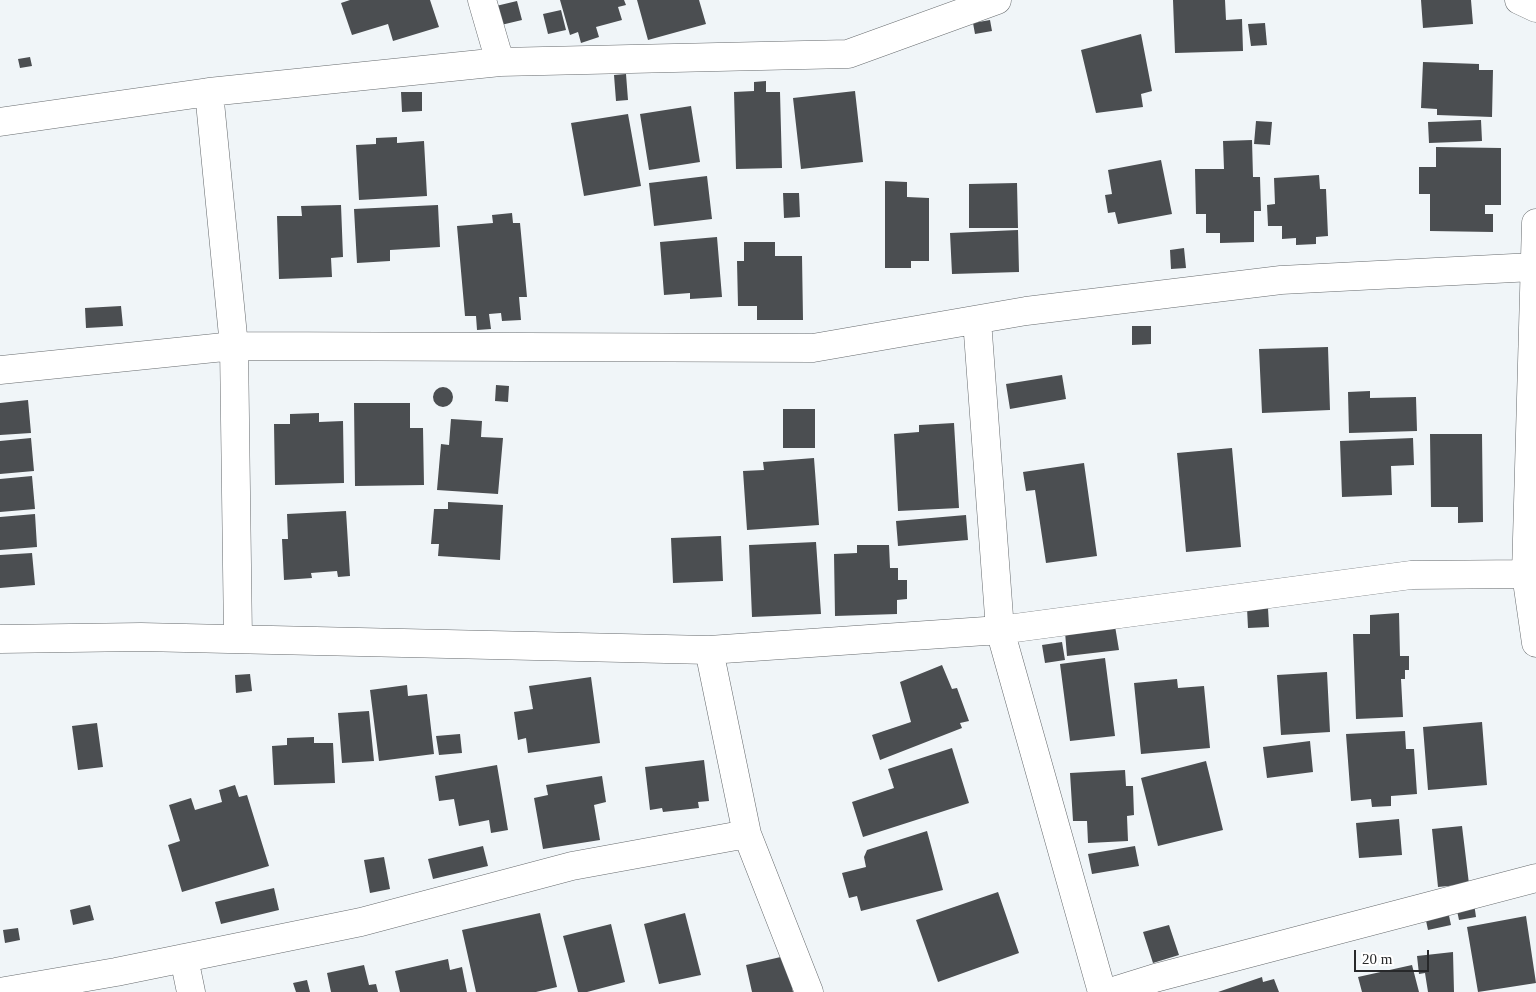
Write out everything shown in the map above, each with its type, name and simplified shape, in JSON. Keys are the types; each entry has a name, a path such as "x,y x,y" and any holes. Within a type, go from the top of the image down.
{"street":[{"path":"482,0 500,62"},
{"path":"0,122 209,92 500,62 848,54 986,2 997,0"},
{"path":"1519,0 1536,8"},
{"path":"209,92 234,346 238,638"},
{"path":"1536,223 1533,267 1526,574 1536,643"},
{"path":"0,370 234,346 813,348 1026,311 1281,280 1533,267"},
{"path":"977,320 1000,630 1102,992"},
{"path":"0,640 141,636 709,650 1000,630 1411,575 1526,574"},
{"path":"709,650 747,834 810,992"},
{"path":"0,992 116,972 361,922 572,866 747,834"},
{"path":"1110,992 1174,973 1536,878"},
{"path":"184,958 191,992"}],"building":[{"path":"350,0 430,0 439,27 393,41 388,24 352,35 341,3"},
{"path":"560,0 624,0 626,5 618,7 622,20 596,27 599,37 581,43 578,32 570,35"},
{"path":"637,0 699,0 706,24 648,40"},
{"path":"1173,0 1225,0 1226,20 1242,19 1243,51 1175,53"},
{"path":"1421,0 1471,0 1473,24 1423,28"},
{"path":"517,1 522,20 501,25 496,6"},
{"path":"561,10 566,30 548,34 543,14"},
{"path":"990,20 992,31 975,34 973,23"},
{"path":"1265,23 1267,45 1251,46 1248,24"},
{"path":"1141,34 1152,91 1141,94 1143,107 1096,113 1081,50"},
{"path":"30,57 32,66 20,68 18,59"},
{"path":"1423,62 1479,64 1479,70 1493,70 1492,117 1437,115 1437,109 1421,108"},
{"path":"626,74 628,100 616,101 614,75"},
{"path":"766,81 766,92 780,92 782,168 736,169 734,92 754,91 754,82"},
{"path":"855,91 863,162 801,169 793,98"},
{"path":"401,92 422,92 422,111 402,112"},
{"path":"691,106 700,162 649,170 640,114"},
{"path":"628,114 641,186 584,196 571,123"},
{"path":"1481,120 1482,141 1429,143 1428,122"},
{"path":"1256,121 1272,122 1270,145 1254,144"},
{"path":"397,137 397,143 424,141 427,196 359,200 356,145 376,144 376,138"},
{"path":"1252,140 1253,177 1260,177 1261,211 1254,211 1254,242 1220,243 1220,233 1206,233 1206,214 1196,214 1195,169 1224,169 1223,141"},
{"path":"1436,147 1501,148 1501,205 1485,205 1485,214 1493,214 1493,232 1430,231 1430,194 1419,194 1419,167 1436,167"},
{"path":"1161,160 1172,214 1118,224 1115,212 1108,213 1105,195 1112,194 1108,170"},
{"path":"1319,175 1320,189 1326,189 1328,236 1316,237 1316,244 1296,245 1296,238 1282,239 1282,226 1268,226 1267,205 1275,204 1274,178"},
{"path":"707,176 712,219 654,226 649,183"},
{"path":"885,181 907,182 907,197 929,198 929,261 911,261 911,268 885,268"},
{"path":"1017,183 1018,228 969,228 969,184"},
{"path":"783,193 799,193 800,217 784,218"},
{"path":"341,205 343,257 331,258 332,277 279,279 277,216 302,216 301,206"},
{"path":"438,205 440,247 390,250 390,261 357,263 354,209"},
{"path":"512,213 513,223 520,223 527,297 519,297 521,320 502,321 501,313 489,314 491,329 477,330 476,316 465,316 457,226 493,223 492,215"},
{"path":"1018,230 1019,272 952,274 950,233"},
{"path":"717,237 722,297 690,299 690,293 664,295 660,242"},
{"path":"744,242 775,242 775,256 802,256 803,320 757,320 757,306 738,306 737,261 744,261"},
{"path":"1184,248 1186,268 1171,269 1170,250"},
{"path":"121,306 123,326 86,328 85,308"},
{"path":"1132,326 1151,326 1151,344 1132,345"},
{"path":"1328,347 1330,410 1262,413 1259,349"},
{"path":"1062,375 1066,399 1010,409 1006,384"},
{"path":"496,385 509,386 508,402 495,401"},
{"path":"439,387 447,387 453,393 453,401 447,407 439,407 433,401 433,393"},
{"path":"1370,391 1370,398 1416,397 1417,431 1349,433 1348,392"},
{"path":"28,400 31,433 0,435 0,403"},
{"path":"354,403 410,403 410,428 423,428 424,485 355,486"},
{"path":"783,409 815,409 815,448 783,448"},
{"path":"319,413 319,422 343,421 344,483 275,485 274,424 290,424 290,414"},
{"path":"451,419 482,421 481,437 503,438 498,494 437,490 441,444 449,445"},
{"path":"954,423 959,508 898,511 894,434 919,432 919,425"},
{"path":"1430,434 1482,434 1483,522 1458,523 1458,507 1431,507"},
{"path":"31,438 34,471 0,474 0,441"},
{"path":"1413,438 1414,465 1391,466 1392,495 1342,497 1340,441"},
{"path":"1232,448 1241,547 1186,552 1177,453"},
{"path":"814,458 819,525 747,530 743,471 764,470 763,462"},
{"path":"1084,463 1097,556 1046,563 1035,490 1026,491 1023,472"},
{"path":"32,476 35,509 0,512 0,479"},
{"path":"448,502 503,505 500,560 438,556 439,544 431,544 434,509 448,509"},
{"path":"346,511 350,576 338,577 337,571 311,573 312,578 284,580 282,539 288,539 287,514"},
{"path":"35,514 37,547 0,550 0,517"},
{"path":"966,515 968,540 898,546 896,521"},
{"path":"721,536 723,581 673,583 671,538"},
{"path":"816,542 821,614 752,617 749,545"},
{"path":"857,545 889,545 890,568 898,568 898,580 907,580 907,599 897,600 897,614 835,616 834,554 857,553"},
{"path":"32,553 35,585 0,588 0,555"},
{"path":"1247,608 1268,608 1269,627 1248,628"},
{"path":"1399,613 1400,656 1409,656 1409,670 1405,670 1405,679 1401,679 1403,717 1356,719 1353,634 1370,634 1370,615"},
{"path":"1115,626 1119,650 1067,656 1065,632"},
{"path":"1062,642 1065,660 1045,663 1042,645"},
{"path":"1105,658 1115,736 1070,741 1060,664"},
{"path":"942,665 952,689 957,688 969,721 960,723 962,728 880,760 872,735 911,722 900,682"},
{"path":"1327,672 1330,732 1281,735 1277,675"},
{"path":"250,674 252,691 236,693 235,675"},
{"path":"591,677 600,743 528,753 526,738 518,740 514,712 533,709 529,686"},
{"path":"1177,679 1178,688 1204,686 1210,748 1141,754 1134,683"},
{"path":"407,685 408,696 427,694 434,754 379,761 370,690"},
{"path":"369,711 374,761 342,763 338,713"},
{"path":"1482,722 1487,785 1428,790 1423,727"},
{"path":"97,723 103,767 78,770 72,726"},
{"path":"1405,731 1406,749 1414,749 1417,794 1391,796 1391,806 1372,807 1371,799 1351,801 1346,734"},
{"path":"460,734 462,753 439,755 436,736"},
{"path":"314,737 314,743 333,743 335,783 274,785 272,746 287,745 287,738"},
{"path":"1310,741 1313,772 1267,778 1263,747"},
{"path":"952,748 969,803 863,837 852,802 894,788 888,769"},
{"path":"704,760 709,801 698,802 699,808 663,812 662,808 650,810 645,767"},
{"path":"1206,761 1223,830 1158,846 1141,778"},
{"path":"497,765 508,830 491,833 489,820 459,826 454,799 439,801 435,776"},
{"path":"1125,770 1126,786 1133,786 1134,815 1127,816 1128,841 1088,843 1087,821 1073,821 1070,773"},
{"path":"602,776 606,802 594,805 600,840 543,849 534,798 548,795 546,785"},
{"path":"235,785 239,797 247,795 269,866 182,892 168,845 180,841 169,805 191,798 195,810 222,802 219,790"},
{"path":"1399,819 1402,855 1359,858 1356,823"},
{"path":"1462,826 1469,884 1438,887 1432,829"},
{"path":"927,831 943,890 861,911 857,896 849,898 842,873 866,867 864,857 867,850"},
{"path":"483,846 488,866 433,879 428,859"},
{"path":"1135,846 1139,866 1092,874 1088,854"},
{"path":"384,857 390,889 370,893 364,860"},
{"path":"274,888 279,910 221,924 215,902"},
{"path":"998,892 1019,953 938,982 916,920"},
{"path":"1474,903 1476,917 1459,920 1456,906"},
{"path":"90,905 94,920 73,925 70,910"},
{"path":"1448,911 1451,925 1428,930 1425,916"},
{"path":"540,913 557,987 536,992 476,992 462,930"},
{"path":"685,913 701,975 659,984 644,924"},
{"path":"1526,916 1536,983 1478,992 1467,927"},
{"path":"611,924 625,982 587,992 578,992 563,936"},
{"path":"1169,925 1179,955 1153,963 1143,932"},
{"path":"18,928 20,940 5,943 3,930"},
{"path":"1453,952 1454,992 1428,992 1425,973 1419,974 1417,956"},
{"path":"785,956 793,992 752,992 746,965"},
{"path":"448,959 450,970 462,967 467,992 400,992 395,971"},
{"path":"364,965 369,985 376,984 378,992 331,992 327,973"},
{"path":"1412,965 1419,992 1362,992 1358,977"},
{"path":"1262,977 1263,982 1274,979 1279,992 1218,992"},
{"path":"307,980 310,992 296,992 293,983"}]}
